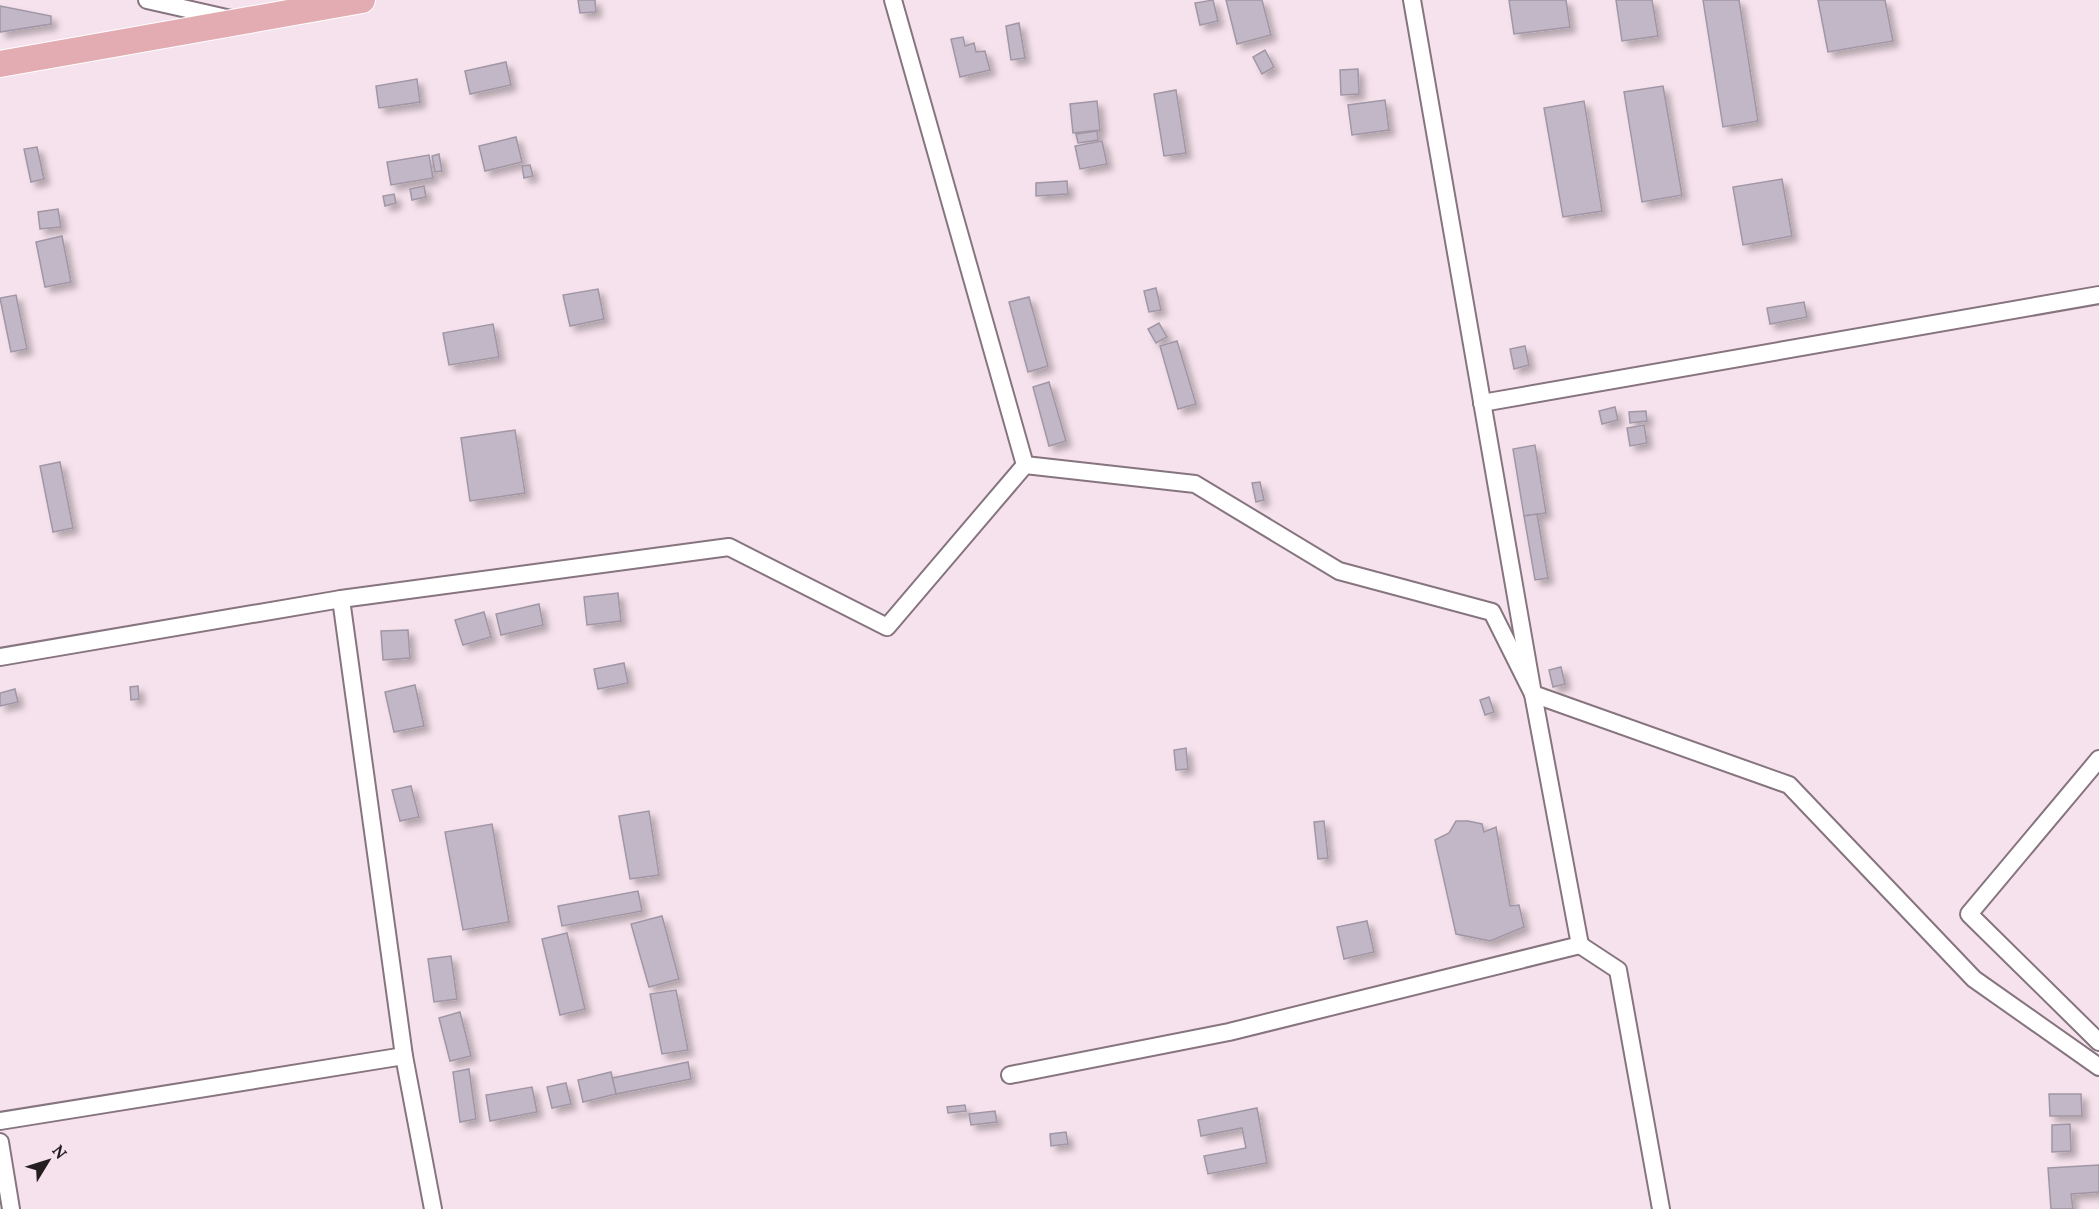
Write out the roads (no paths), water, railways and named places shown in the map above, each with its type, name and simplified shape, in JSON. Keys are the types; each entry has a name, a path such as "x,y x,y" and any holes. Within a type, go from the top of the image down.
{"main road":[{"path":"0,64 241,21 277,7 362,0"}],"street":[{"path":"147,0 241,21"},
{"path":"893,0 1025,465"},
{"path":"1412,0 1533,694 1580,945 1618,970 1661,1209"},
{"path":"1482,403 2099,295"},
{"path":"0,657 342,599 729,547 887,627 1025,465"},
{"path":"1025,465 1195,484 1339,571 1492,612 1533,694 1789,785 1974,979 2099,1067"},
{"path":"342,599 404,1056 433,1209"},
{"path":"2099,759 1969,914 2099,1042"},
{"path":"1010,1075 1229,1032 1580,945"},
{"path":"0,1120 404,1056"},
{"path":"0,1142 11,1209"}]}
